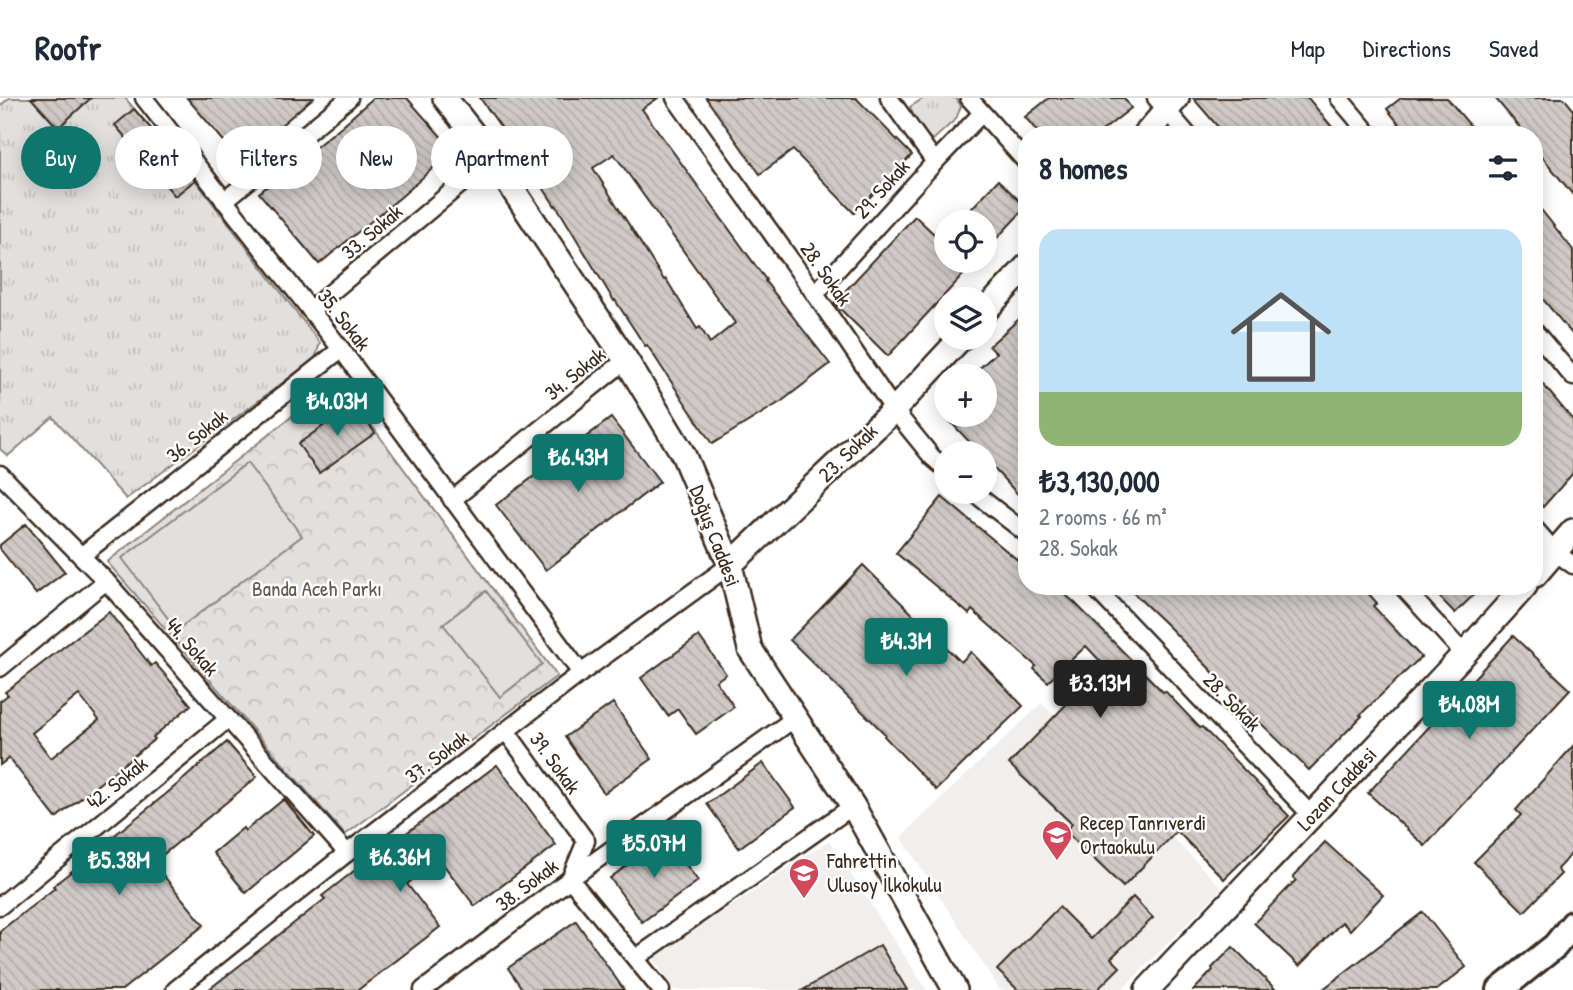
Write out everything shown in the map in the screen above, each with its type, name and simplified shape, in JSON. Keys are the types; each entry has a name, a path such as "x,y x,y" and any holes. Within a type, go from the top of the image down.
{"main road":[{"name":"Doğuş Caddesi","path":"444,98 466,126"},
{"path":"1151,126 1167,102"},
{"name":"Doğuş Caddesi","path":"513,189 626,360 683,454 730,565 750,649 853,806 955,990"},
{"path":"997,298 1018,276"},
{"name":"23. Sokak","path":"730,565 894,410 950,350"},
{"path":"1543,570 1564,558 1573,531"},
{"name":"Lozan Caddesi","path":"1147,990 1464,654 1516,595"},
{"path":"1500,990 1555,946 1573,924"}],"street":[{"name":"35. Sokak","path":"144,98 341,349 581,673"},
{"path":"224,201 349,98"},
{"name":"28. Sokak","path":"675,98 816,294 894,410 934,459"},
{"path":"969,98 1018,153"},
{"path":"1339,98 1362,126"},
{"path":"894,100 934,162"},
{"path":"1167,102 1182,126"},
{"name":"29. Sokak","path":"816,294 934,162 982,113"},
{"name":"33. Sokak","path":"310,310 455,189"},
{"path":"1543,341 1573,377"},
{"name":"36. Sokak","path":"81,556 341,349"},
{"name":"34. Sokak","path":"452,500 626,360"},
{"name":"44. Sokak","path":"0,474 106,581 347,853"},
{"path":"988,504 1018,527"},
{"path":"1543,537 1564,558"},
{"name":"37. Sokak","path":"175,990 347,853 581,673 730,565"},
{"path":"0,668 106,581"},
{"name":"28. Sokak","path":"1102,595 1312,816"},
{"path":"1410,595 1464,654"},
{"name":"38. Sokak","path":"424,990 570,879 795,718"},
{"name":"42. Sokak","path":"0,906 228,719"},
{"name":"39. Sokak","path":"506,732 586,841 570,879"},
{"path":"636,958 853,806"},
{"path":"570,879 660,990"}],"shaded area":[{"name":"Recep Tanrıverdi Ortaokulu","path":"1042,703 1222,888 1122,990 1000,990 901,837"},
{"name":"Fahrettin Ulusoy İlkokulu","path":"829,841 927,990 674,990 653,958"}],"green space":[{"path":"9,98 125,98 149,126 115,126 115,189 202,189 320,343 315,359 126,499 53,417 8,456 0,449 0,106"},
{"path":"924,98 956,98 961,106 956,119 933,140 920,132 910,107"},
{"name":"Banda Aceh Parkı","path":"338,380 557,676 345,835 107,562"},
{"path":"247,463 302,536 177,630 122,558"},
{"path":"486,591 542,664 500,697 443,624"}],"building":[{"path":"31,98 91,98 60,126 56,126"},
{"path":"187,98 313,98 280,126 216,126 216,132"},
{"path":"373,98 407,98 432,126 431,170 417,182 417,126 343,125"},
{"path":"480,98 658,98 642,109 765,281 830,364 782,401 712,444 647,345 645,346 614,301 544,189 573,189 573,126 500,126","holes":["614,154 735,323 710,343 700,327 697,329 666,279 664,280 593,168"]},
{"path":"706,98 856,98 912,155 854,213 793,150 760,174"},
{"path":"1049,98 1124,98 1131,108 1108,126 1032,126 1025,117"},
{"path":"1193,98 1308,98 1331,126 1217,126"},
{"path":"1401,98 1447,98 1470,126 1401,126 1387,109"},
{"path":"1495,98 1564,98 1573,109 1573,195 1543,158 1543,126 1518,126"},
{"path":"134,109 149,126 116,126"},
{"path":"336,131 336,189 410,189 319,264 259,193 264,189 322,189 322,142"},
{"path":"998,180 1018,199 1018,216 997,238 997,210 970,210"},
{"path":"169,189 184,189 175,196"},
{"path":"1543,212 1573,250 1573,335 1543,299"},
{"path":"915,216 934,234 934,273 965,273 952,287 934,287 934,306 888,356 834,303"},
{"path":"1018,320 1018,494 997,472 997,441 969,441 955,427 997,427 997,364 984,364 996,353 993,350 997,350 997,339"},
{"path":"1543,384 1573,420 1573,473 1543,507"},
{"path":"354,404 375,433 319,473 298,444"},
{"path":"611,418 660,482 546,570 496,505"},
{"path":"936,504 950,504 1018,560 1018,595 1066,595 1074,602 1289,816 1224,879 1177,831 1123,887 1065,831 1072,824 1009,764 1104,665 1086,646 1048,682 1034,669 1036,666 972,610 969,614 896,553"},
{"path":"26,524 65,572 36,594 0,549 0,545"},
{"path":"863,565 961,662 971,652 1023,706 936,790 885,734 790,640"},
{"path":"1135,595 1370,595 1377,603 1373,606 1421,657 1360,715 1362,716 1309,770 1239,702 1241,701"},
{"path":"1438,595 1474,595 1455,613"},
{"path":"109,612 151,666 155,663 191,705 153,737 155,739 56,818 9,758 0,765 0,701 8,695 5,692","holes":["79,695 99,720 51,758 32,733"]},
{"path":"699,636 726,674 716,681 734,707 696,734 678,709 668,716 641,678"},
{"path":"1513,636 1570,689 1425,846 1368,793"},
{"path":"613,703 652,759 604,793 565,737"},
{"path":"227,742 257,777 153,863 204,925 122,990 0,990 0,931 55,888 53,886"},
{"path":"1573,746 1573,852 1557,869 1561,874 1524,912 1474,862 1521,815 1516,810"},
{"path":"763,763 795,807 739,848 707,804"},
{"path":"497,765 556,845 475,906 439,859 407,884 440,927 358,990 208,990 325,899 322,896 391,842 392,844"},
{"path":"284,799 314,836 246,893 213,853"},
{"path":"666,837 698,881 642,922 610,878"},
{"path":"1325,842 1383,895 1350,930 1342,922 1299,966 1254,923 1296,880 1293,877"},
{"path":"1133,897 1153,918 1111,958 1120,967 1097,990 1018,990 997,970 1059,907 1091,939"},
{"path":"1423,912 1466,967 1437,990 1322,990"},
{"path":"576,921 624,990 523,990 508,968"},
{"path":"880,945 907,990 803,990"},
{"path":"1233,947 1276,990 1194,990"}],"place":[{"name":"Recep Tanrıverdi Ortaokulu","path":"1057,862"},
{"name":"Fahrettin Ulusoy İlkokulu","path":"804,900"}]}
